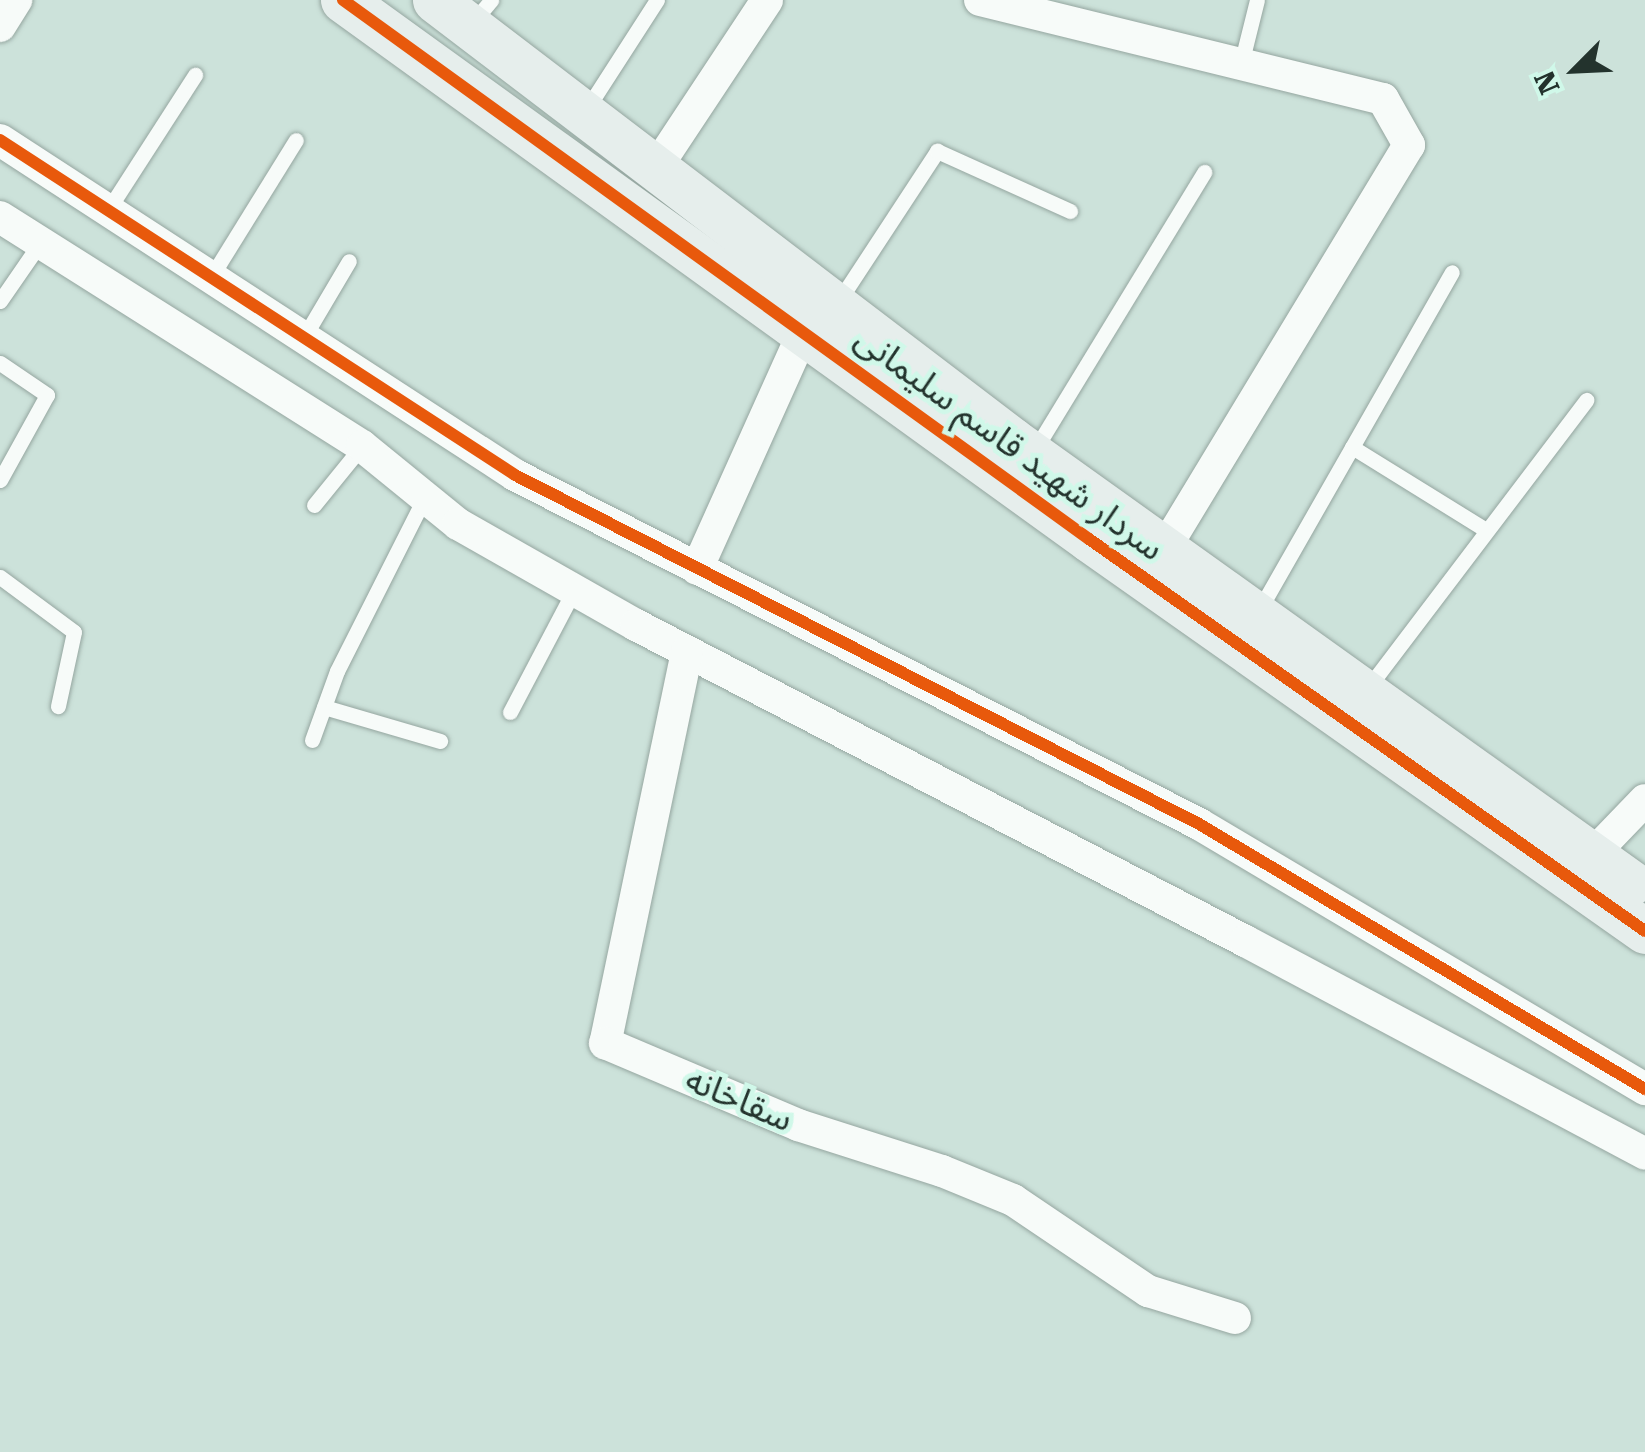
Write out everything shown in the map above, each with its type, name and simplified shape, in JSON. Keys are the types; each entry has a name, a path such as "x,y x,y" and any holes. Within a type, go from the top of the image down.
{"street":[{"path":"0,26 16,0"},
{"path":"656,168 767,0"},
{"path":"980,0 1383,99 1409,145 1164,549"},
{"name":"سردار شهید قاسم سلیمانی","path":"351,2 819,319 1032,454 1645,893"},
{"name":"سردار شهید قاسم سلیمانی","path":"465,9 584,113 656,168 819,319 1645,931"},
{"path":"0,140 515,475 1199,824 1645,1088"},
{"path":"0,218 362,446 458,524 687,652 1245,940 1645,1154"},
{"path":"696,569 819,319"},
{"name":"سقاخانه","path":"687,652 606,1043 798,1125 942,1171 1013,1200 1148,1291 1235,1318"},
{"path":"1592,855 1645,800"}],"lane":[{"path":"584,113 657,0"},
{"path":"1242,64 1257,0"},
{"path":"108,210 195,75"},
{"path":"212,277 296,140"},
{"path":"819,319 936,151 1070,210"},
{"path":"1032,454 1204,172"},
{"path":"0,301 40,243"},
{"path":"304,337 349,261"},
{"path":"1256,616 1452,272"},
{"path":"0,362 46,396 0,480"},
{"path":"1364,692 1484,529 1586,400"},
{"path":"314,505 362,446"},
{"path":"1352,447 1484,529"},
{"path":"312,740 337,671 424,497"},
{"path":"0,576 74,632 58,706"},
{"path":"510,712 574,590"},
{"path":"324,706 440,741"}],"cycle path":[{"path":"343,0 1089,539 1645,931"},
{"path":"0,140 515,475 1199,824 1645,1089"}]}
